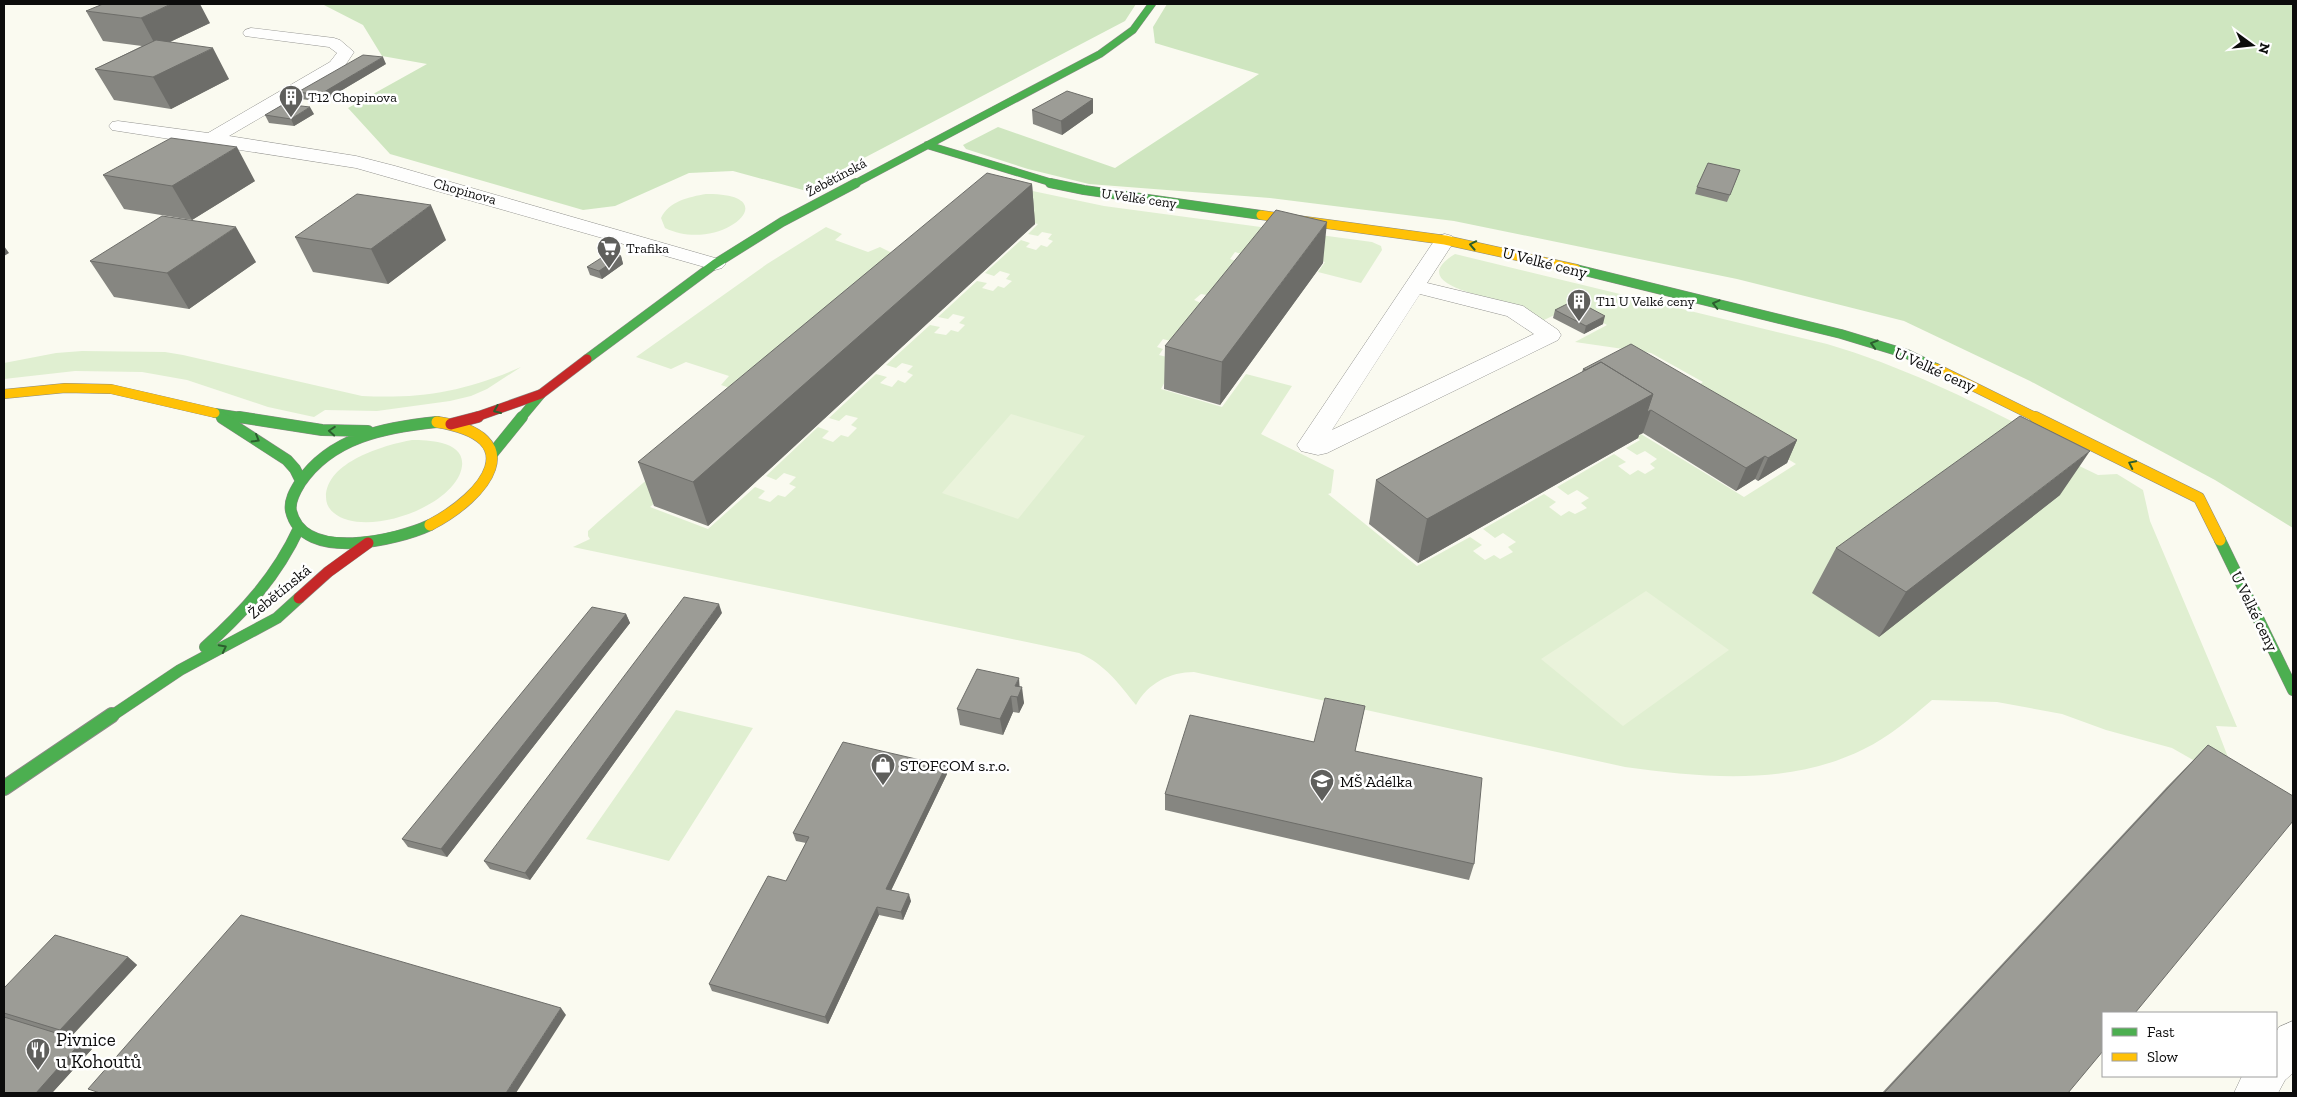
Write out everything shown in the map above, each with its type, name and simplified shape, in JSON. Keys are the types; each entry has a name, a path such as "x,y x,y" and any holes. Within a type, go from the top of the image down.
{"street":[{"name":"Žebětínská","path":"451,424 486,415 541,394 715,264 782,222 1100,54 1133,30 1152,4"},
{"path":"211,139 336,66 346,52 334,43 251,33"},
{"name":"Chopinova","path":"118,126 356,162 715,264"},
{"name":"U Velké ceny","path":"927,145 1046,182 1084,190 1445,240 1497,250 1792,322 1907,354 2199,498 2293,690"},
{"path":"1414,286 1514,311 1550,335 1326,444 1318,447 1310,445 1414,286 1445,240"},
{"path":"4,394 75,389 125,391 215,413 322,430 353,432 381,430 422,422 451,424 478,433 488,443 492,454 490,468 484,483 460,507 424,528 398,537 368,543 327,542 311,536 299,528 292,518 291,508 295,492 311,468 331,453 364,436 381,430"},
{"name":"Žebětínská","path":"492,454 504,438 527,414 541,394"},
{"path":"215,413 287,460 301,481"},
{"name":"Žebětínská","path":"180,670 234,621 273,579 290,552 299,528"},
{"name":"Žebětínská","path":"4,788 180,670 276,618 328,572 368,543"},
{"path":"2277,1063 2293,1040"},
{"path":"2254,1093 2266,1077"}],"green space":[{"path":"322,4 1136,4 1125,21 803,190 733,171 689,173 615,206 583,210 390,154 348,108 427,64 382,56 363,25"},
{"path":"1167,4 2293,4 2293,528 2215,480 2030,381 1904,321 1737,279 1454,221 1270,198 1089,184 1028,169 966,149 963,145 998,127 1115,168 1259,74 1155,43 1153,27"},
{"path":"1014,187 1104,206 1372,242 1381,246 1382,250 1361,283 1318,272 1325,262 1272,249 1241,254 1235,252 1230,259 1236,261 1207,295 1201,294 1194,300 1201,303 1170,341 1163,339 1157,347 1163,349 1159,355 1171,358 1167,378 1161,389 1222,407 1246,374 1292,386 1261,434 1334,470 1331,493 1328,494 1417,566 1470,537 1482,545 1473,551 1485,560 1494,555 1500,559 1513,552 1508,547 1516,542 1503,533 1495,538 1483,529 1544,494 1556,502 1549,507 1561,516 1569,511 1575,514 1587,508 1581,503 1589,498 1577,490 1568,495 1557,487 1614,454 1626,462 1618,466 1630,475 1638,470 1645,474 1655,468 1650,464 1657,459 1645,451 1637,455 1626,448 1640,440 1636,437 1641,434 1744,497 1796,464 1682,395 1703,382 1651,353 1575,342 1607,325 1573,306 1540,322 1502,302 1453,287 1444,281 1439,273 1442,264 1455,254 1827,344 1892,366 1955,393 2077,454 2069,461 2098,475 2117,474 2143,490 2150,521 2237,727 2216,726 2239,786 2172,748 2106,730 2062,714 1997,702 1932,700 1882,739 1836,761 1807,769 1747,776 1686,774 1625,767 1194,672 1176,674 1160,680 1141,697 1136,705 1104,669 1079,653 573,547 590,539 588,531 672,458 696,467 650,507 708,529 755,487 765,491 758,498 770,502 778,495 785,497 796,487 789,484 796,477 784,473 776,480 766,476 818,427 829,431 822,438 833,442 841,435 848,437 857,428 851,425 858,418 846,415 839,421 829,418 876,374 887,377 880,383 892,387 898,380 905,383 913,375 907,372 913,366 902,363 896,368 886,365 930,325 940,327 934,333 946,335 951,330 958,332 965,325 959,323 965,317 953,314 948,319 938,317 977,281 987,283 982,288 993,291 998,286 1004,288 1012,281 1006,279 1010,274 1000,271 994,276 985,273 1021,240 1030,243 1026,247 1036,250 1041,245 1047,247 1053,241 1048,239 1052,234 1042,232 1038,236 1028,234 1038,224 990,212"},
{"path":"706,194 731,196 743,203 745,211 738,221 725,229 707,234 686,234 665,228 661,218 669,208 686,198"},
{"path":"826,227 842,234 835,240 868,252 880,247 898,256 739,391 721,385 729,376 686,362 671,369 636,357 767,264"},
{"path":"82,351 165,352 362,396 384,397 443,392 462,388 521,367 487,389 471,396 450,401 377,411 325,410 314,417 268,407 187,380 142,372 75,371 4,379 4,363 56,353"},
{"path":"1011,414 1085,436 1018,519 942,493"},
{"path":"412,440 436,442 458,451 462,466 456,481 444,494 408,514 387,520 366,522 348,520 331,510 326,500 329,485 336,474 346,465 372,451"},
{"path":"1646,591 1729,650 1623,726 1541,659"},
{"path":"676,710 753,728 669,861 586,839"}],"building":[{"path":"103,4 171,4 141,18 86,11"},
{"path":"156,40 213,48 153,77 95,69"},
{"path":"363,55 383,57 319,95 298,92"},
{"path":"1067,91 1093,99 1061,121 1032,110"},
{"path":"284,104 310,107 291,119 265,115"},
{"path":"171,138 237,147 172,186 103,175"},
{"path":"1708,163 1740,170 1730,195 1697,187"},
{"path":"987,173 1032,184 693,482 638,462"},
{"path":"357,194 431,205 371,249 295,237"},
{"path":"1276,210 1327,222 1222,362 1165,346"},
{"path":"162,216 236,227 167,273 90,261"},
{"path":"609,253 621,256 599,271 587,267"},
{"path":"1575,300 1605,316 1586,326 1555,310"},
{"path":"1631,344 1797,440 1768,458 1765,456 1746,468 1651,410 1647,412 1653,394 1601,362 1586,370 1583,369"},
{"path":"1601,362 1653,394 1427,519 1376,480"},
{"path":"2020,416 2090,451 1906,592 1836,548"},
{"path":"684,597 719,604 525,873 484,861"},
{"path":"592,607 626,614 441,849 402,839"},
{"path":"977,669 1019,678 1015,686 1022,687 1018,697 1011,696 1000,719 957,709"},
{"name":"MŠ Adélka","path":"1325,698 1365,706 1355,751 1482,778 1474,864 1165,794 1190,715 1314,742"},
{"path":"843,742 946,766 886,889 909,894 901,912 877,907 825,1017 709,984 768,876 786,881 809,837 793,833"},
{"path":"2208,745 2293,796 2293,821 2136,1012 2102,1012 2102,1052 2068,1093 1884,1093"},
{"path":"241,915 561,1008 506,1093 100,1093 88,1089"},
{"path":"55,935 128,957 60,1030 4,1013 4,988"},
{"name":"Pivnice u Kohoutů","path":"4,1017 82,1041 36,1093 4,1093"}],"traffic: fast":[{"path":"587,359 715,264 782,222 1100,54 1133,30 1152,4"},
{"path":"927,145 1046,182 1084,190 1261,215"},
{"path":"1576,269 1841,334 1907,354 1936,368"},
{"path":"492,454 541,394"},
{"path":"215,413 322,430 368,431"},
{"path":"222,418 287,460 295,469 301,481"},
{"path":"430,525 393,539 361,543 331,542 305,532 296,523 291,511 291,504 298,486 309,470 323,457 340,446 358,438 398,427 437,422"},
{"path":"205,647 260,593 291,547 299,528"},
{"path":"2220,540 2293,690"},
{"path":"4,788 180,670 277,618 299,598"}],"traffic: slow":[{"path":"1261,215 1445,240 1576,269"},
{"path":"1936,368 2199,498 2220,540"},
{"path":"4,394 65,388 111,389 137,393 215,413"},
{"path":"430,525 442,519 470,498 482,485 490,471 493,458 488,445 474,433 461,427 437,422"}],"traffic: jam":[{"path":"451,424 481,416 541,394 587,359"},
{"path":"299,598 328,572 368,543"}],"place":[{"name":"T12 Chopinova","path":"291,118"},
{"name":"Trafika","path":"609,269"},
{"name":"T11 U Velké ceny","path":"1579,322"},
{"name":"STOFCOM s.r.o.","path":"883,786"},
{"name":"MŠ Adélka","path":"1322,802"},
{"name":"Pivnice u Kohoutů","path":"38,1071"}]}
